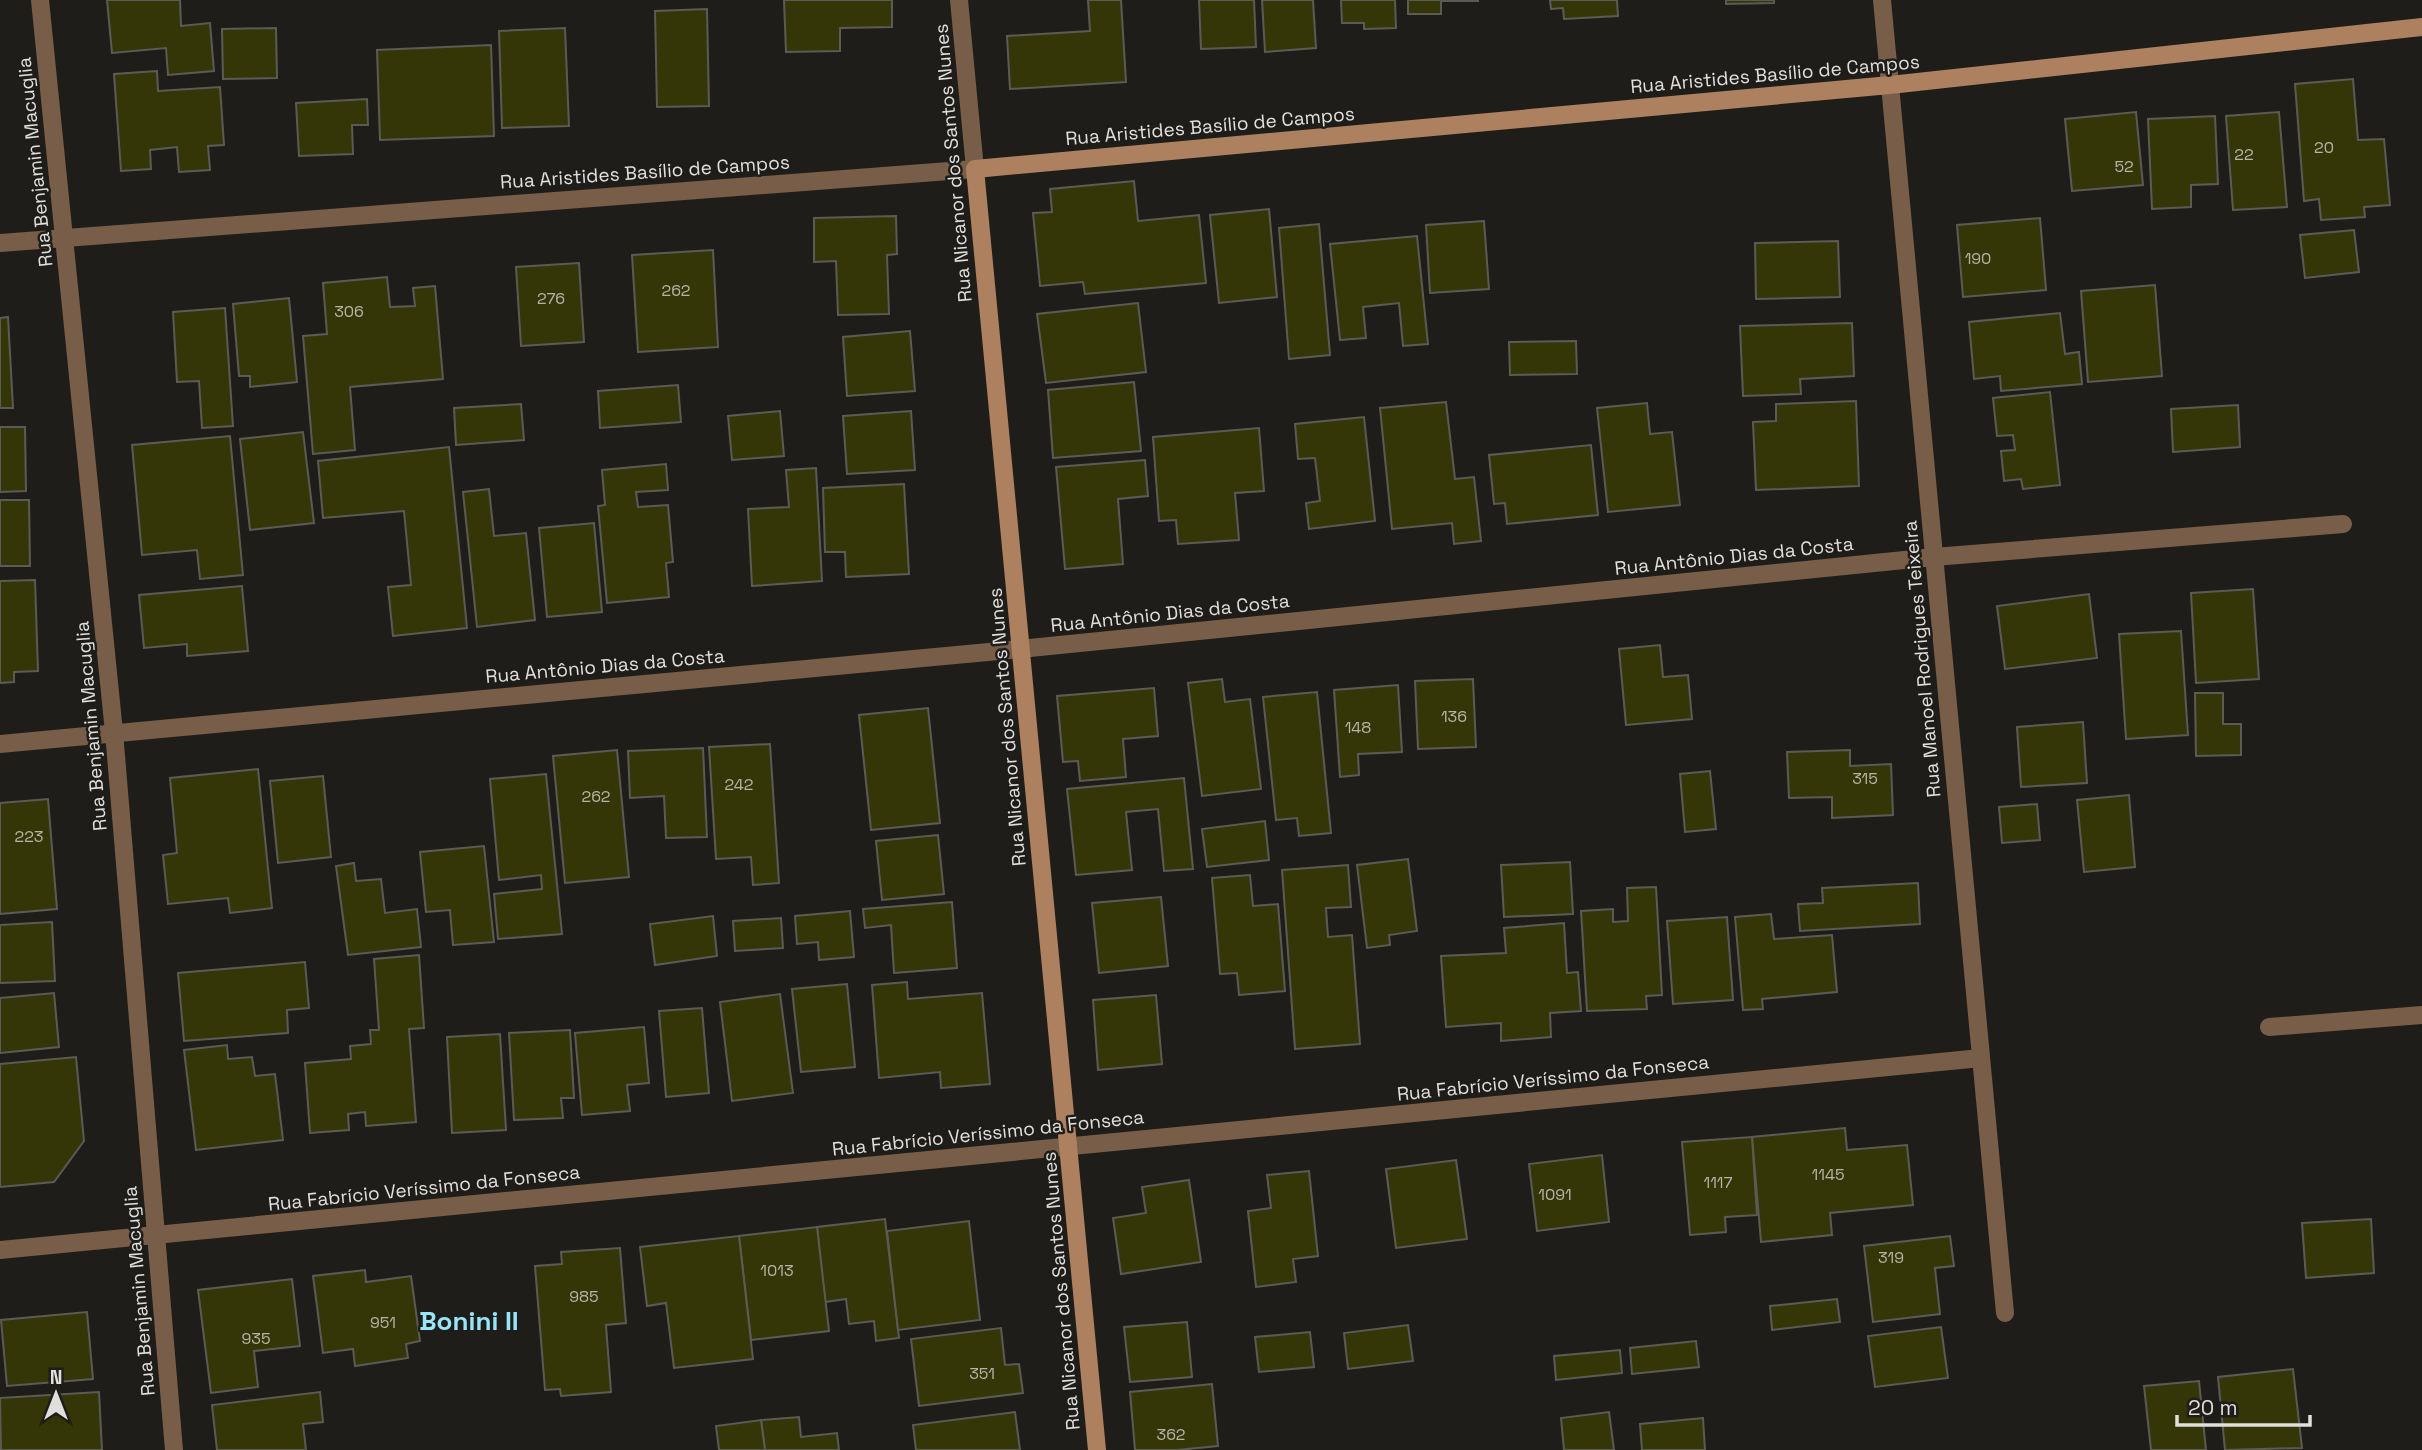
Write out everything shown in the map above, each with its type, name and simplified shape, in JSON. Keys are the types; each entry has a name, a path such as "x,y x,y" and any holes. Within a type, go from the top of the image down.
{"street":[{"name":"Rua Benjamin Macuglia","path":"40,0 114,732 174,1450"},
{"name":"Rua Nicanor dos Santos Nunes","path":"959,0 1097,1450"},
{"name":"Rua Manoel Rodrigues Teixeira","path":"1882,0 2005,1313"},
{"name":"Rua Aristides Basílio de Campos","path":"0,243 975,169 1890,85 2422,27"},
{"name":"Rua Antônio Dias da Costa","path":"0,744 1020,649 1934,557 2343,523"},
{"path":"2269,1027 2422,1015"},
{"name":"Rua Fabrício Veríssimo da Fonseca","path":"0,1250 1981,1058"}],"building":[{"path":"107,0 180,0 181,26 210,23 214,71 168,75 166,48 112,53"},
{"path":"784,0 892,0 892,27 840,28 840,51 786,52"},
{"path":"1088,0 1121,0 1126,82 1010,89 1007,36 1090,31"},
{"path":"1199,0 1254,0 1256,47 1201,49"},
{"path":"1262,0 1313,0 1316,48 1265,52"},
{"path":"1341,0 1395,0 1396,28 1364,29 1364,23 1342,23"},
{"path":"1408,0 1478,1 1441,1 1441,14 1408,14"},
{"path":"1550,0 1617,0 1618,16 1564,19 1563,8 1551,9"},
{"path":"1726,0 1774,0 1774,3 1726,4"},
{"path":"707,9 709,106 657,107 655,11"},
{"path":"276,28 277,78 223,79 222,29"},
{"path":"565,28 569,126 502,128 499,31"},
{"path":"491,45 494,136 380,140 377,50"},
{"path":"157,71 158,91 220,87 224,145 208,146 210,170 179,172 177,147 150,150 151,169 121,171 114,74"},
{"path":"2353,79 2358,140 2384,139 2390,205 2364,207 2365,217 2321,220 2319,199 2304,201 2295,84"},
{"path":"367,99 368,125 352,125 353,154 299,156 296,103"},
{"path":"2136,112 2143,185 2072,191 2065,119"},
{"path":"2279,112 2287,207 2233,210 2226,116"},
{"path":"2215,116 2218,184 2191,185 2191,207 2152,209 2148,119"},
{"path":"1134,181 1138,221 1199,215 1206,283 1085,294 1083,282 1040,286 1033,213 1052,212 1050,189"},
{"path":"1269,209 1277,297 1219,303 1210,215"},
{"path":"896,216 897,254 887,255 889,314 838,315 836,261 814,262 814,218"},
{"path":"2040,218 2046,290 1963,297 1957,225"},
{"path":"1484,221 1489,289 1430,293 1426,225"},
{"path":"1319,224 1330,355 1289,359 1279,228"},
{"path":"2354,230 2359,272 2305,278 2300,235"},
{"path":"1417,236 1428,344 1403,346 1399,303 1363,307 1366,338 1340,340 1330,244"},
{"path":"1838,241 1840,297 1756,299 1755,243"},
{"path":"713,250 718,347 638,352 632,255"},
{"path":"579,263 584,342 521,346 516,267"},
{"path":"387,277 390,307 415,306 413,288 435,286 443,379 350,387 355,450 313,454 303,336 327,334 323,283"},
{"path":"2155,285 2162,376 2088,382 2081,291"},
{"path":"289,298 297,382 250,387 250,376 239,376 233,304"},
{"path":"1138,303 1146,372 1046,383 1037,314"},
{"path":"225,308 233,426 202,428 199,381 177,382 173,312"},
{"path":"2060,313 2065,354 2079,352 2082,384 2001,391 2000,376 1974,379 1969,322"},
{"path":"8,317 13,408 0,408 0,318"},
{"path":"1852,323 1854,376 1800,379 1801,394 1743,396 1740,326"},
{"path":"910,331 915,391 847,396 843,337"},
{"path":"1576,341 1577,374 1510,375 1509,342"},
{"path":"1134,382 1141,451 1053,458 1048,390"},
{"path":"678,385 681,422 600,428 598,391"},
{"path":"2050,392 2060,485 2023,489 2021,479 2004,481 2001,451 2015,450 2013,435 1997,436 1993,398"},
{"path":"1856,401 1859,486 1756,490 1753,422 1776,421 1776,404"},
{"path":"1446,402 1455,479 1474,477 1481,541 1454,544 1452,523 1392,529 1380,408"},
{"path":"1647,403 1650,434 1672,432 1680,505 1608,512 1597,408"},
{"path":"521,404 524,440 456,445 454,408"},
{"path":"2238,405 2240,447 2173,452 2171,409"},
{"path":"780,411 784,456 732,460 728,416"},
{"path":"911,411 915,470 847,474 843,416"},
{"path":"1364,417 1375,521 1309,529 1306,503 1320,501 1315,458 1298,459 1295,424"},
{"path":"0,427 25,427 26,491 0,492"},
{"path":"1259,428 1264,491 1235,493 1239,540 1178,544 1176,520 1159,521 1153,437"},
{"path":"303,432 314,523 250,530 240,439"},
{"path":"230,436 243,575 200,579 197,550 142,555 132,445"},
{"path":"1591,445 1598,515 1507,524 1505,503 1494,504 1489,455"},
{"path":"449,447 467,628 393,636 388,587 411,585 404,511 323,518 318,461"},
{"path":"1145,460 1148,496 1118,499 1123,564 1065,569 1056,467"},
{"path":"666,464 668,490 636,492 638,507 668,505 673,562 666,563 669,597 607,603 598,506 605,505 602,470"},
{"path":"816,468 822,581 752,586 748,509 789,507 786,470"},
{"path":"904,484 909,574 846,577 845,552 825,552 823,488"},
{"path":"489,489 494,536 526,533 535,620 477,627 463,492"},
{"path":"0,500 29,500 30,566 0,566"},
{"path":"594,523 602,612 547,617 539,528"},
{"path":"35,580 38,671 14,672 14,682 0,683 0,581"},
{"path":"242,586 248,651 187,656 187,644 144,648 139,595"},
{"path":"2253,589 2259,679 2196,683 2191,593"},
{"path":"2089,594 2097,658 2005,669 1997,606"},
{"path":"2181,631 2188,735 2126,739 2119,634"},
{"path":"1660,645 1663,677 1688,675 1692,719 1626,725 1619,649"},
{"path":"1222,679 1225,702 1250,699 1261,789 1202,796 1188,683"},
{"path":"1473,679 1476,747 1418,749 1415,681"},
{"path":"1398,685 1402,752 1358,754 1359,775 1340,777 1334,690"},
{"path":"1154,688 1158,736 1123,739 1126,777 1080,781 1078,761 1063,762 1057,696"},
{"path":"1317,692 1331,833 1299,836 1297,818 1276,820 1263,697"},
{"path":"2195,693 2223,693 2223,724 2241,724 2241,755 2196,756"},
{"path":"928,708 940,823 871,830 859,715"},
{"path":"2083,722 2087,783 2021,787 2017,727"},
{"path":"770,744 779,883 753,885 751,857 716,859 709,747"},
{"path":"703,748 707,837 666,838 664,796 630,798 628,751"},
{"path":"617,750 629,877 565,883 553,756"},
{"path":"1850,750 1850,766 1891,764 1893,815 1832,818 1832,797 1789,798 1787,752"},
{"path":"258,769 272,908 230,913 228,898 168,904 163,855 177,853 170,778"},
{"path":"1710,771 1716,829 1685,832 1680,774"},
{"path":"546,774 562,934 498,939 494,894 542,889 541,875 499,880 490,779"},
{"path":"323,776 331,857 278,863 270,781"},
{"path":"1184,778 1193,869 1164,871 1158,809 1126,812 1132,870 1076,875 1067,789"},
{"path":"2129,795 2135,867 2084,872 2077,800"},
{"path":"48,799 57,909 0,914 0,803"},
{"path":"2037,804 2040,840 2002,843 1999,807"},
{"path":"1265,821 1269,860 1207,867 1202,829"},
{"path":"938,835 944,894 882,900 876,841"},
{"path":"484,846 494,942 453,945 450,910 426,912 420,852"},
{"path":"1408,859 1417,931 1389,935 1390,945 1367,948 1357,865"},
{"path":"1570,862 1573,914 1504,917 1501,865"},
{"path":"354,863 356,881 381,879 385,913 417,909 421,947 348,955 336,866"},
{"path":"1348,865 1351,907 1326,908 1328,937 1352,935 1360,1044 1295,1049 1282,870"},
{"path":"1250,875 1253,906 1278,904 1285,991 1239,995 1237,973 1220,974 1212,878"},
{"path":"1918,883 1920,924 1800,931 1798,904 1823,903 1822,888"},
{"path":"1656,887 1662,995 1646,996 1647,1009 1587,1011 1581,911 1613,909 1613,922 1628,921 1627,888"},
{"path":"1161,897 1168,966 1099,973 1092,903"},
{"path":"952,902 957,968 894,973 891,925 865,928 863,909"},
{"path":"850,911 854,957 819,960 818,942 797,944 795,916"},
{"path":"1771,914 1774,939 1832,935 1837,992 1762,999 1763,1009 1743,1010 1735,917"},
{"path":"713,916 717,956 655,965 650,924"},
{"path":"1727,917 1733,1000 1673,1004 1667,921"},
{"path":"781,918 783,948 735,951 733,921"},
{"path":"52,922 55,981 0,983 0,925"},
{"path":"1564,923 1567,973 1578,972 1581,1011 1550,1013 1551,1037 1501,1041 1501,1023 1446,1027 1441,956 1506,953 1504,928"},
{"path":"419,955 424,1028 409,1029 416,1122 366,1126 365,1112 348,1114 349,1130 310,1133 305,1063 351,1059 350,1046 371,1044 370,1030 379,1030 374,959"},
{"path":"305,962 309,1008 287,1010 288,1033 184,1041 178,973"},
{"path":"907,982 908,999 982,993 990,1084 941,1088 940,1072 879,1078 872,985"},
{"path":"847,984 855,1067 801,1072 792,989"},
{"path":"54,993 59,1047 0,1053 0,998"},
{"path":"780,994 793,1093 732,1101 720,1002"},
{"path":"1156,995 1162,1064 1098,1070 1093,1000"},
{"path":"702,1008 709,1093 666,1097 659,1011"},
{"path":"644,1027 649,1083 627,1085 630,1111 582,1115 575,1033"},
{"path":"570,1030 574,1098 561,1098 563,1118 514,1120 509,1033"},
{"path":"500,1034 506,1130 452,1133 447,1037"},
{"path":"227,1045 228,1059 252,1057 255,1076 275,1074 283,1140 196,1150 184,1050"},
{"path":"76,1057 84,1141 54,1182 0,1187 0,1064"},
{"path":"1845,1128 1847,1150 1907,1145 1913,1205 1830,1213 1832,1235 1761,1242 1752,1137"},
{"path":"1752,1137 1757,1215 1725,1217 1726,1232 1690,1235 1682,1142"},
{"path":"1602,1155 1609,1222 1537,1231 1529,1164"},
{"path":"1456,1160 1467,1239 1396,1248 1386,1169"},
{"path":"1309,1171 1318,1256 1293,1259 1296,1282 1256,1287 1248,1211 1271,1208 1267,1175"},
{"path":"1189,1180 1201,1262 1121,1274 1113,1218 1146,1213 1142,1187"},
{"path":"885,1219 899,1338 876,1341 874,1321 849,1324 846,1299 825,1302 817,1227"},
{"path":"2371,1219 2374,1273 2306,1278 2302,1223"},
{"path":"969,1221 980,1320 898,1330 887,1231"},
{"path":"817,1227 829,1331 751,1340 739,1236"},
{"path":"739,1236 753,1359 674,1368 666,1303 647,1306 640,1247"},
{"path":"1950,1236 1954,1266 1935,1268 1940,1314 1873,1322 1864,1246"},
{"path":"620,1248 626,1323 606,1325 611,1392 561,1396 560,1389 545,1390 535,1266 562,1264 561,1252"},
{"path":"365,1270 366,1282 411,1276 420,1341 406,1344 408,1358 355,1366 353,1349 323,1353 313,1276"},
{"path":"292,1279 300,1346 254,1351 258,1387 211,1393 198,1290"},
{"path":"1837,1299 1840,1322 1772,1330 1770,1306"},
{"path":"87,1312 93,1379 7,1386 1,1320"},
{"path":"1187,1322 1192,1377 1130,1382 1124,1327"},
{"path":"1408,1325 1413,1361 1348,1369 1344,1333"},
{"path":"1941,1327 1948,1378 1875,1387 1868,1336"},
{"path":"1001,1328 1005,1365 1019,1364 1023,1393 919,1406 911,1339"},
{"path":"1310,1332 1314,1367 1259,1372 1255,1337"},
{"path":"1696,1341 1699,1367 1632,1374 1630,1348"},
{"path":"1620,1350 1622,1373 1556,1380 1554,1356"},
{"path":"2293,1369 2302,1448 2225,1450 2218,1377"},
{"path":"2199,1381 2206,1450 2151,1450 2144,1386"},
{"path":"1212,1384 1218,1446 1135,1450 1130,1392"},
{"path":"99,1392 102,1450 1,1450 0,1398"},
{"path":"320,1392 323,1422 303,1424 306,1450 217,1450 212,1405"},
{"path":"1015,1412 1020,1450 916,1450 913,1425"},
{"path":"1609,1412 1614,1450 1564,1450 1561,1418"},
{"path":"799,1417 801,1437 837,1433 839,1450 765,1450 761,1420"},
{"path":"1703,1418 1705,1450 1642,1450 1640,1424"},
{"path":"761,1420 765,1450 719,1450 716,1426"}],"district":[{"name":"Bonini II","path":"469,1321"}]}
